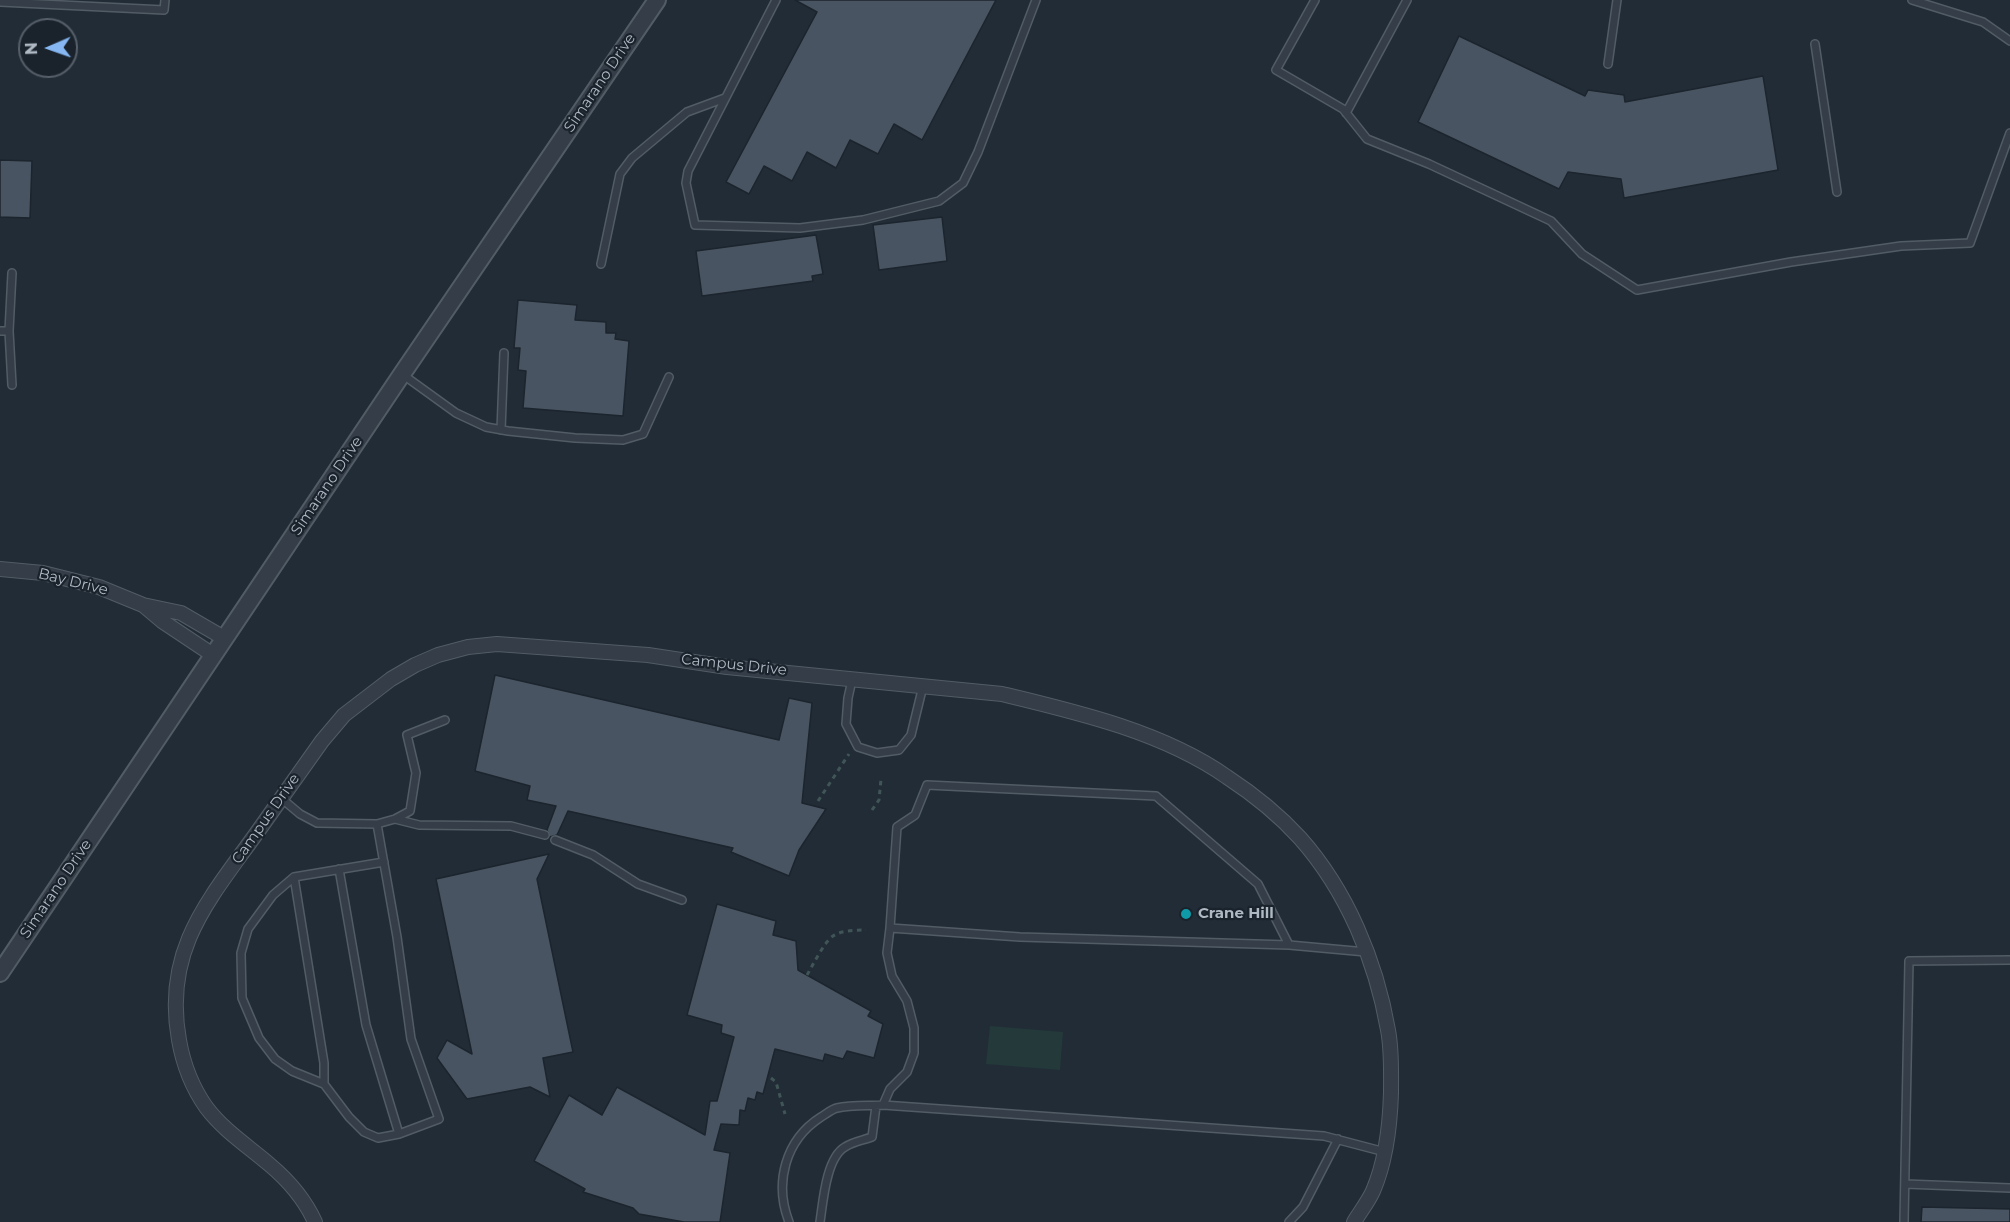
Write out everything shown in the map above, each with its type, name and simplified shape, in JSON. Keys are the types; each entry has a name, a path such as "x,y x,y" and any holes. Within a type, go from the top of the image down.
{"street":[{"name":"Simarano Drive","path":"0,973 402,374 657,0"},
{"name":"Bay Drive","path":"0,569 70,579 143,605 181,613 224,638"},
{"name":"Bay Drive","path":"143,605 162,621 213,655"},
{"name":"Campus Drive","path":"315,1222 307,1206 291,1186 271,1166 224,1128 206,1107 192,1084 182,1052 175,1017 176,979 183,952 197,917 322,741 344,715 391,679 415,665 438,655 468,647 497,644 648,655 727,667 800,672 852,680 1002,694 1134,731 1174,748 1226,776 1269,808 1300,838 1331,880 1358,928 1378,982 1388,1031 1391,1066 1390,1117 1385,1152 1372,1191 1354,1222"}],"lane":[{"path":"0,2 164,10 165,0"},
{"path":"776,0 688,171 686,183 695,225 800,228 863,220 939,201 963,183 973,163 1036,0"},
{"path":"1315,0 1276,70 1343,109 1367,139 1429,164 1551,221 1582,254 1637,290 1791,262 1890,248 1970,243 2010,133"},
{"path":"1346,113 1407,0"},
{"path":"1608,64 1617,0"},
{"path":"1912,0 1983,22 2010,41"},
{"path":"1815,44 1837,192"},
{"path":"602,264 620,174 632,158 687,112 725,98"},
{"path":"12,273 9,331 12,385"},
{"path":"0,331 9,331"},
{"path":"501,430 504,353"},
{"path":"402,374 456,413 471,421 501,430 575,438 623,440 643,434 669,377"},
{"path":"852,680 846,724 858,747 877,753 898,750 911,735 922,686"},
{"path":"281,798 300,814 318,823 377,824 395,819 410,811 414,794 416,773 407,735 445,720"},
{"path":"820,1222 824,1194 833,1161 844,1147 872,1137 880,1106 890,1089 907,1072 914,1053 914,1028 907,1001 892,976 887,953 897,827 915,815 927,785 1156,796 1258,884 1289,945"},
{"path":"395,819 418,825 511,826 545,835"},
{"path":"377,824 384,862 397,937 411,1039 439,1119 399,1134 378,1138 364,1132 349,1117 324,1084 292,1071 275,1059 258,1038 242,998 241,953 248,929 273,895 294,877 384,862"},
{"path":"555,840 593,855 638,884 682,900"},
{"path":"339,869 366,1025 399,1134"},
{"path":"294,877 324,1063 324,1084"},
{"path":"890,928 1020,937 1289,945 1366,952"},
{"path":"1904,1222 1909,961 2010,960"},
{"path":"789,1222 782,1191 785,1168 792,1146 810,1124 836,1108 880,1106 1312,1135 1338,1139 1385,1152"},
{"path":"1289,1222 1304,1207 1338,1139"},
{"path":"1905,1184 2010,1188"}],"path":[{"path":"818,801 849,754"},
{"path":"872,810 879,800 881,779"},
{"path":"807,975 833,936 852,930 866,930"},
{"path":"771,1078 776,1082 785,1114"}],"green space":[{"path":"990,1026 1063,1032 1060,1070 986,1064"}],"building":[{"path":"795,0 996,0 922,140 894,124 878,154 850,140 836,168 807,152 792,181 764,166 749,194 726,182 817,12"},
{"path":"1459,36 1585,96 1588,90 1624,95 1625,102 1763,76 1778,170 1624,198 1621,179 1568,172 1559,189 1418,122"},
{"path":"0,160 32,161 30,218 0,217"},
{"path":"942,217 947,261 879,270 873,225"},
{"path":"816,235 823,274 812,276 813,281 702,296 696,251"},
{"path":"518,300 577,305 575,320 606,322 606,333 616,333 615,339 629,341 623,416 523,408 526,371 518,370 520,348 514,348"},
{"path":"495,675 779,740 789,698 812,703 802,803 826,809 799,850 789,876 731,852 733,848 568,811 557,835 550,837 547,830 556,806 527,800 530,786 475,771"},
{"path":"549,854 537,879 573,1052 543,1058 550,1097 530,1087 467,1099 437,1058 447,1040 472,1054 436,879"},
{"path":"717,904 776,921 773,935 796,941 798,970 871,1011 868,1016 883,1024 874,1058 847,1051 843,1059 825,1054 823,1061 775,1049 763,1094 757,1092 755,1100 748,1098 745,1111 740,1110 739,1125 721,1124 714,1150 730,1153 720,1222 684,1222 639,1214 633,1208 583,1192 585,1189 534,1161 569,1095 602,1115 617,1087 705,1135 710,1101 717,1101 734,1037 721,1033 722,1025 687,1015"},
{"path":"1922,1207 2010,1209 2010,1222 1921,1222"}],"place":[{"name":"Crane Hill","path":"1186,914"}]}
